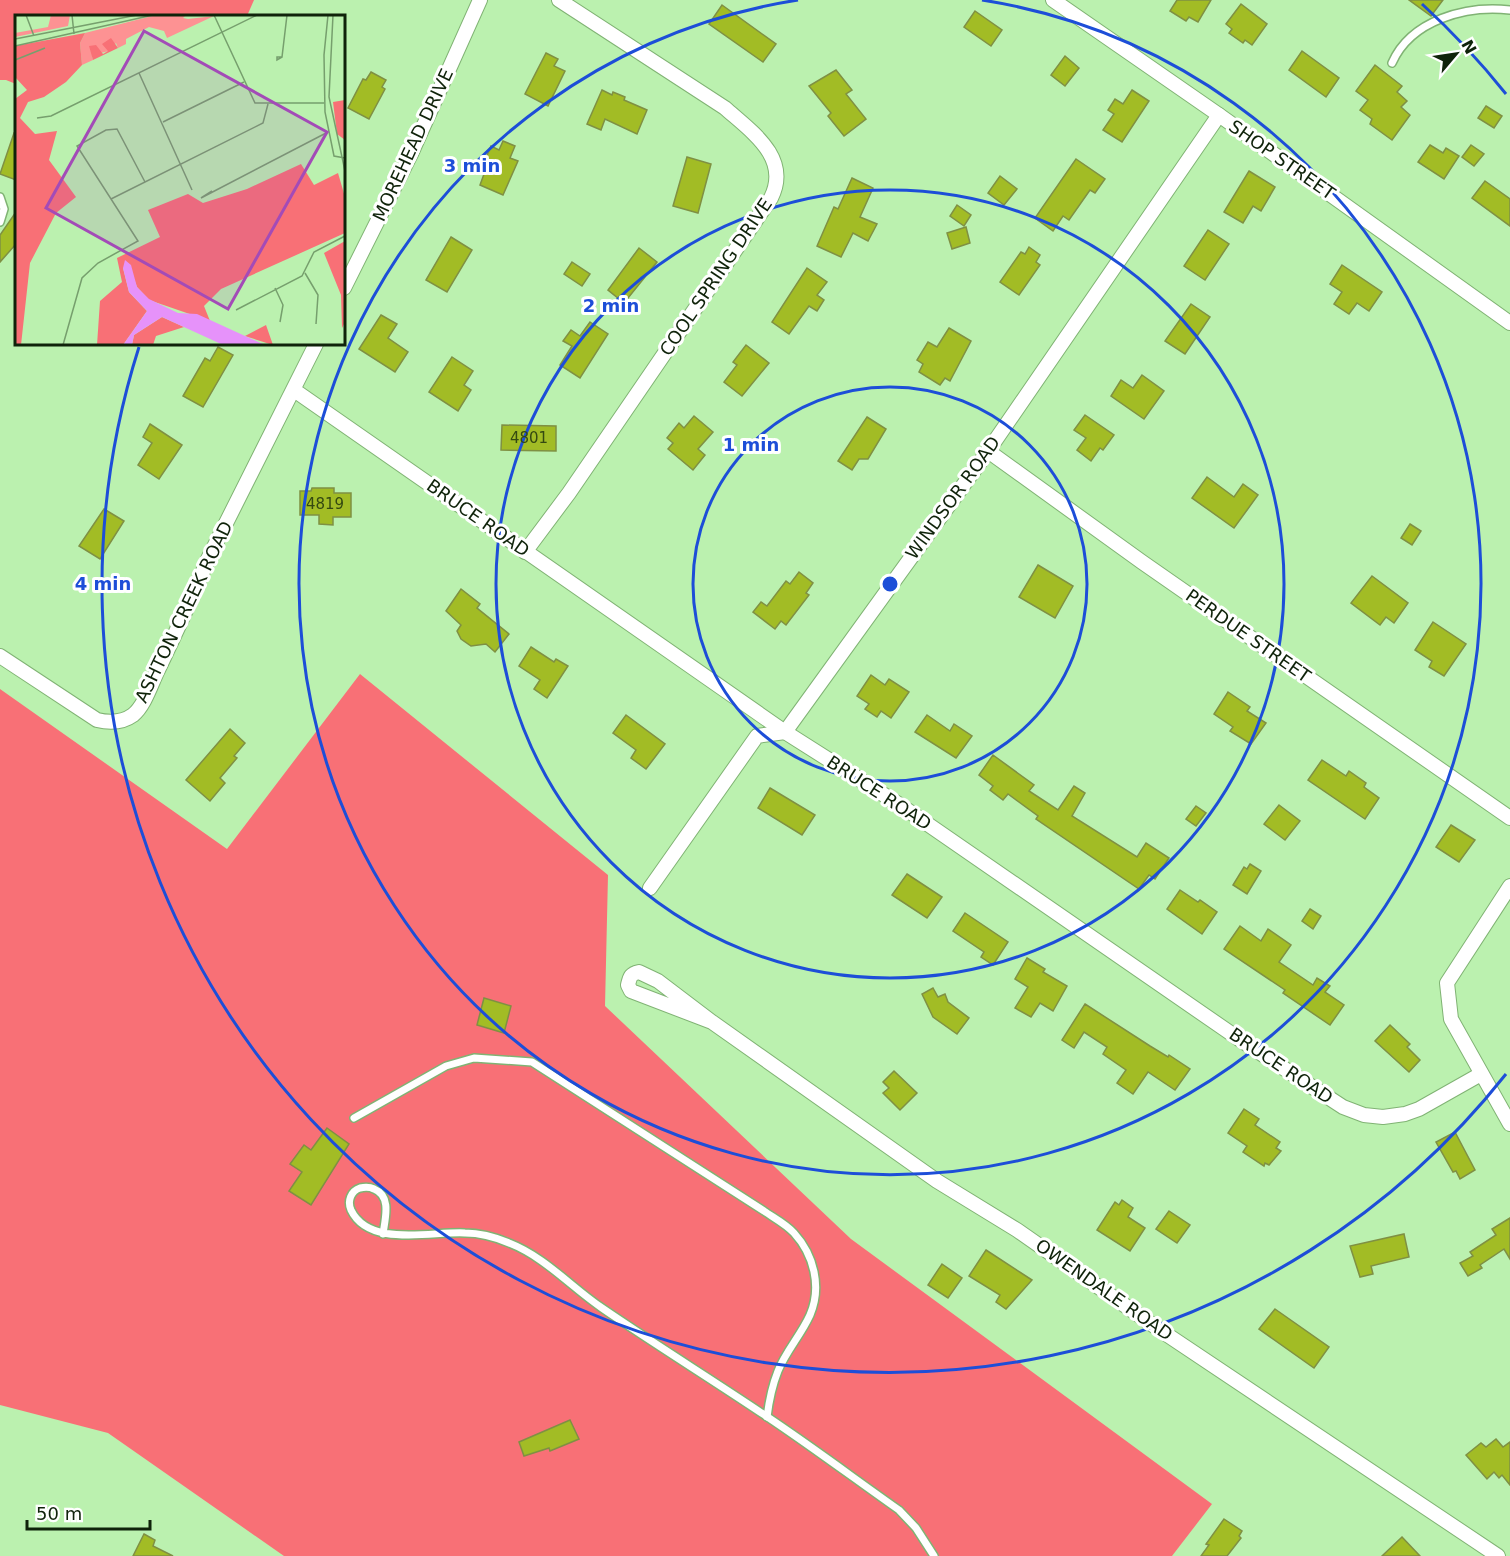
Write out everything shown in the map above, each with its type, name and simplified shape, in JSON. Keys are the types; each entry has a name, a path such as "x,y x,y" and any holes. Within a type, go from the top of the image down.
{"street":[{"name":"MOREHEAD DRIVE","path":"345,286 411,154 480,0"},
{"name":"COOL SPRING DRIVE","path":"525,552 771,198 778,178 777,166 772,154 725,108 559,0"},
{"name":"SHOP STREET","path":"1053,0 1219,115 1510,323"},
{"name":"WINDSOR ROAD","path":"786,732 988,451 1219,115"},
{"path":"294,390 316,345"},
{"name":"BRUCE ROAD","path":"294,390 786,732 900,805 1239,1039 1343,1107 1364,1115 1383,1117 1405,1114 1419,1109 1481,1074"},
{"name":"ASHTON CREEK ROAD","path":"0,656 97,720 108,723 120,722 132,716 151,685 193,597 208,559 294,390"},
{"name":"PERDUE STREET","path":"988,451 1142,562 1510,818"},
{"path":"650,888 757,736 786,732"},
{"path":"1510,886 1447,983 1450,1019 1510,1124"},
{"name":"OWENDALE ROAD","path":"712,1022 631,991 628,986 630,977 639,972 646,974 928,1175 1017,1230 1160,1330 1498,1556"}],"lane":[{"path":"1392,63 1402,44 1427,25 1453,15 1479,10 1494,8 1510,10"},
{"path":"0,197 4,210 0,222"},
{"path":"354,1118 446,1066 474,1058 532,1062 792,1231 805,1247 812,1263 816,1283 814,1303 803,1328 789,1348 778,1371 770,1395 767,1416"},
{"path":"383,1233 386,1206 384,1198 380,1192 372,1188 358,1189 349,1200 351,1212 362,1223 383,1233 466,1233 490,1237 527,1251 600,1306 767,1416 899,1510 916,1528 934,1556"}],"shaded area":[{"path":"0,0 254,0 247,15 15,15 15,84 0,80"},
{"path":"360,674 608,875 605,1006 851,1239 1212,1504 1172,1556 284,1556 108,1433 0,1405 0,689 227,849"}],"building":[{"path":"1177,0 1211,0 1198,22 1189,17 1186,21 1170,11"},
{"path":"1409,0 1443,0 1431,16"},
{"path":"1241,4 1267,24 1252,45 1245,40 1243,43 1229,33 1232,29 1226,24"},
{"path":"722,5 776,44 763,62 709,24"},
{"path":"975,11 1002,30 991,46 964,27"},
{"path":"1302,51 1339,78 1326,97 1289,70"},
{"path":"546,53 558,59 554,66 565,71 548,106 525,94"},
{"path":"1065,56 1079,68 1065,86 1051,75"},
{"path":"1375,65 1402,86 1397,92 1407,101 1401,107 1410,115 1392,140 1370,124 1372,119 1360,110 1368,100 1356,91"},
{"path":"836,70 852,90 846,94 866,119 844,136 828,116 831,113 809,86"},
{"path":"371,72 386,80 382,87 385,89 369,119 348,108 363,79 366,80"},
{"path":"602,90 612,95 613,92 625,97 624,100 647,110 637,134 605,119 601,130 587,124"},
{"path":"1132,90 1149,101 1122,142 1103,130 1114,114 1108,110 1115,99 1123,104"},
{"path":"1486,106 1502,116 1494,128 1478,118"},
{"path":"14,133 15,180 0,174"},
{"path":"503,141 515,146 510,158 518,161 503,195 480,185 484,174 480,172 491,146 499,150"},
{"path":"1430,145 1443,153 1446,148 1459,156 1444,179 1418,162"},
{"path":"1471,145 1484,154 1474,166 1462,157"},
{"path":"687,157 711,164 698,213 673,206"},
{"path":"1076,159 1105,179 1095,193 1090,190 1069,220 1063,216 1053,231 1035,218"},
{"path":"1249,171 1275,187 1261,211 1253,206 1243,223 1224,212"},
{"path":"1000,176 1017,189 1004,205 988,193"},
{"path":"852,178 873,188 860,217 877,224 868,241 853,233 841,257 817,246 834,207 838,209"},
{"path":"1485,181 1510,199 1510,226 1472,198"},
{"path":"957,205 971,215 964,226 950,216"},
{"path":"15,213 15,245 0,262 0,235"},
{"path":"966,227 970,243 952,249 947,233"},
{"path":"1208,230 1229,244 1205,280 1184,266"},
{"path":"451,237 472,250 447,292 426,280"},
{"path":"1029,247 1040,255 1036,262 1040,265 1019,295 1000,282 1021,252 1025,254"},
{"path":"639,248 657,262 624,303 608,290"},
{"path":"572,262 590,274 582,286 564,274"},
{"path":"1342,265 1382,292 1369,311 1357,303 1349,314 1334,304 1342,292 1330,284"},
{"path":"807,268 827,282 817,295 824,300 817,311 809,306 789,334 772,322"},
{"path":"1191,304 1210,317 1185,354 1165,341"},
{"path":"381,315 397,324 388,338 408,352 395,372 359,349"},
{"path":"590,322 608,334 580,378 560,365 572,346 563,341 571,330 580,336"},
{"path":"949,328 971,341 950,381 945,378 940,385 919,372 923,364 917,360 928,342 937,347"},
{"path":"746,345 769,363 742,396 724,382 737,365 733,362"},
{"path":"218,347 233,355 203,407 183,396 205,358 210,361"},
{"path":"452,357 473,371 464,385 471,390 458,411 429,392"},
{"path":"1142,375 1164,391 1144,419 1111,396 1121,380 1133,388"},
{"path":"1085,415 1114,435 1103,450 1100,448 1091,461 1077,450 1086,438 1074,430"},
{"path":"694,416 713,432 698,449 705,455 693,470 668,449 673,443 667,438 679,423 684,428"},
{"path":"867,417 886,429 868,459 859,459 852,470 838,461"},
{"path":"150,424 182,445 159,479 138,465 152,443 143,437"},
{"path":"502,425 556,426 556,451 501,450"},
{"path":"1207,477 1234,497 1243,484 1258,495 1234,528 1192,498"},
{"path":"312,488 334,488 334,493 351,493 351,517 333,517 333,525 319,524 319,515 300,515 300,491 311,491"},
{"path":"104,509 124,521 100,559 79,546"},
{"path":"1410,524 1421,531 1412,545 1401,538"},
{"path":"1038,565 1073,586 1055,618 1019,597"},
{"path":"799,572 813,583 806,593 809,595 786,625 781,621 775,629 753,612 761,602 767,606 786,581 790,584"},
{"path":"1372,576 1408,603 1394,623 1386,617 1380,625 1351,603"},
{"path":"461,589 480,604 477,608 509,634 495,652 486,644 471,646 461,639 457,631 461,625 446,611"},
{"path":"1433,622 1466,644 1444,676 1429,667 1432,661 1415,650"},
{"path":"531,647 554,662 556,659 568,666 547,698 534,689 540,680 519,666"},
{"path":"871,675 885,685 889,679 909,692 891,718 881,711 877,717 865,709 869,704 857,696"},
{"path":"1228,692 1250,707 1247,711 1266,723 1251,744 1230,731 1233,727 1214,714"},
{"path":"626,715 665,744 646,769 631,758 636,750 613,733"},
{"path":"927,715 950,731 954,724 972,736 956,758 915,732"},
{"path":"230,729 245,743 234,756 237,758 220,778 225,783 210,801 186,780"},
{"path":"993,755 1034,785 1029,791 1058,810 1074,786 1085,793 1072,816 1137,857 1146,843 1169,858 1155,879 1149,875 1139,889 1036,819 1038,816 1008,794 1003,800 990,790 993,786 979,775"},
{"path":"1322,760 1346,776 1349,771 1366,783 1364,787 1379,798 1365,819 1308,780"},
{"path":"770,788 815,815 802,835 758,808"},
{"path":"1279,805 1300,821 1285,840 1264,824"},
{"path":"1196,806 1206,813 1196,826 1186,819"},
{"path":"1451,825 1475,840 1459,862 1436,847"},
{"path":"1250,864 1261,871 1247,894 1233,885 1244,867 1247,869"},
{"path":"907,874 942,897 927,918 892,895"},
{"path":"1180,890 1217,912 1202,934 1167,909"},
{"path":"1310,909 1321,916 1313,929 1302,921"},
{"path":"965,913 1008,942 993,965 981,957 984,952 953,931"},
{"path":"1240,926 1261,941 1268,929 1291,945 1279,962 1313,985 1317,978 1330,986 1325,992 1344,1005 1330,1025 1283,993 1285,990 1224,949"},
{"path":"1027,958 1045,969 1043,972 1067,986 1053,1011 1040,1003 1031,1017 1015,1008 1028,987 1015,979"},
{"path":"933,988 938,997 945,994 948,1002 969,1018 957,1034 933,1017 922,994"},
{"path":"484,998 511,1006 504,1033 477,1025"},
{"path":"1085,1004 1190,1069 1175,1090 1148,1072 1133,1094 1117,1083 1126,1070 1103,1054 1107,1047 1084,1032 1074,1048 1062,1040"},
{"path":"1390,1025 1410,1044 1407,1047 1420,1060 1409,1072 1375,1041"},
{"path":"894,1071 917,1093 900,1110 883,1093 889,1088 883,1082"},
{"path":"1244,1109 1259,1119 1255,1125 1280,1142 1276,1148 1281,1151 1269,1165 1265,1163 1264,1166 1243,1152 1247,1146 1228,1133"},
{"path":"327,1128 349,1144 311,1205 289,1191 302,1172 290,1164 304,1145 311,1150"},
{"path":"1455,1132 1475,1170 1460,1179 1456,1171 1453,1172 1436,1142"},
{"path":"1122,1200 1133,1208 1128,1217 1145,1228 1130,1251 1097,1230 1115,1202 1119,1205"},
{"path":"1169,1211 1190,1225 1177,1243 1156,1229"},
{"path":"1510,1218 1510,1259 1504,1249 1480,1265 1482,1268 1468,1276 1460,1263 1473,1256 1470,1252 1496,1235 1492,1229"},
{"path":"1404,1234 1409,1257 1371,1266 1373,1274 1360,1277 1350,1246"},
{"path":"986,1250 1032,1280 1006,1309 996,1302 1000,1295 969,1276"},
{"path":"942,1264 962,1278 948,1298 928,1285"},
{"path":"1275,1309 1329,1347 1314,1368 1259,1329"},
{"path":"570,1420 579,1439 550,1451 549,1448 524,1456 519,1442"},
{"path":"1496,1439 1503,1447 1510,1442 1510,1485 1502,1475 1499,1478 1494,1472 1487,1479 1466,1455 1481,1443 1486,1447"},
{"path":"1224,1519 1242,1531 1239,1536 1241,1538 1227,1556 1201,1556 1209,1545 1206,1544"},
{"path":"144,1534 155,1540 153,1546 173,1556 133,1556"},
{"path":"1402,1537 1420,1556 1382,1556"}]}
